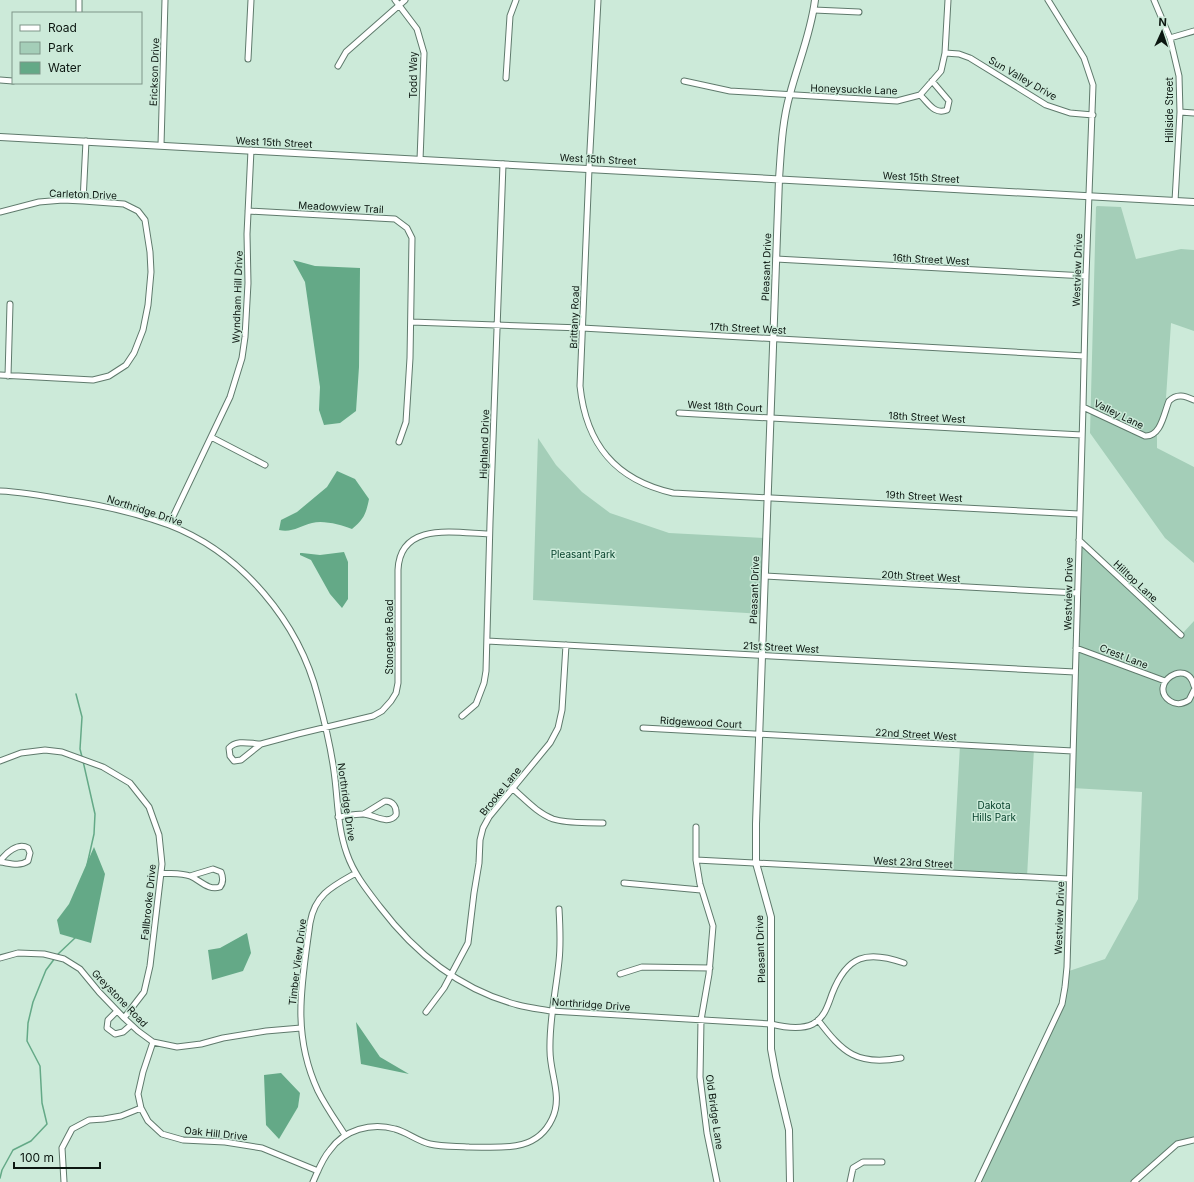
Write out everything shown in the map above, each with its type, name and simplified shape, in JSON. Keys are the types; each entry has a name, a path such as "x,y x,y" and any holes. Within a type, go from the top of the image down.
{"street":[{"path":"79,0 79,12"},
{"name":"Erickson Drive","path":"161,145 165,0"},
{"path":"248,59 251,0"},
{"name":"Todd Way","path":"395,0 417,29 424,53 420,160"},
{"path":"338,66 346,52 405,0"},
{"path":"506,78 510,16 516,0"},
{"name":"Brittany Road","path":"598,0 580,386 586,420 601,448 620,469 650,486 673,492 768,497"},
{"name":"Pleasant Drive","path":"790,1182 788,1130 771,1049 771,917 756,863 770,418 782,133 790,95 806,43 815,0"},
{"path":"932,81 949,101 947,110 941,112 935,110 920,95 932,81 941,71 945,52 948,0"},
{"name":"Westview Drive","path":"978,1182 1062,1004 1066,975 1088,197 1094,85 1084,58 1048,0"},
{"name":"Hillside Street","path":"1154,0 1170,38 1179,76 1180,112 1175,201"},
{"path":"814,10 858,12"},
{"path":"1170,38 1194,31"},
{"name":"Sun Valley Drive","path":"945,52 959,54 970,58 1046,105 1070,113 1093,115"},
{"path":"0,80 12,81"},
{"name":"Honeysuckle Lane","path":"684,81 730,91 790,95 897,101 920,95"},
{"path":"1180,112 1194,113"},
{"name":"West 15th Street","path":"0,136 1194,202"},
{"path":"83,201 86,141"},
{"name":"Wyndham Hill Drive","path":"169,525 234,387 240,367 244,347 248,283 248,211 251,150"},
{"name":"Highland Drive","path":"462,716 476,704 486,671 489,534 503,164"},
{"name":"Carleton Drive","path":"0,212 52,200 124,204 138,211 145,220 150,252 151,278 147,314 138,345 126,365 116,373 105,378 88,380 0,375"},
{"name":"Meadowview Trail","path":"248,211 395,219 407,228 412,238 411,322 406,422 399,442"},
{"name":"16th Street West","path":"776,259 1086,276"},
{"path":"8,376 10,304"},
{"name":"17th Street West","path":"411,322 582,328 1084,356"},
{"name":"Valley Lane","path":"1083,407 1145,436 1150,436 1157,431 1169,401 1173,397 1184,396 1194,400"},
{"name":"West 18th Court","path":"679,413 770,418"},
{"name":"18th Street West","path":"770,418 1082,435"},
{"path":"211,437 265,465"},
{"name":"Northridge Drive","path":"0,491 23,493 104,506 169,525 205,543 254,582 277,610 294,636 306,661 318,697 325,727 334,775 338,817 344,845 356,873 366,890 398,930 417,949 451,976 478,990 504,1000 523,1006 551,1011 803,1027 813,1024 818,1020"},
{"name":"19th Street West","path":"768,497 1079,514"},
{"name":"Stonegate Road","path":"262,744 325,727 374,716 382,711 392,701 396,693 398,683 398,570 399,559 406,546 420,536 431,533 489,534"},
{"name":"Hilltop Lane","path":"1079,540 1180,635"},
{"name":"20th Street West","path":"765,576 1077,593"},
{"name":"21st Street West","path":"487,641 1075,672"},
{"name":"Brooke Lane","path":"426,1012 451,976 468,943 474,893 479,870 480,840 488,817 550,743 558,728 562,710 566,645"},
{"name":"Crest Lane","path":"1076,648 1165,682"},
{"path":"1194,686 1189,677 1179,673 1168,677 1165,682 1164,691 1166,696 1173,702 1179,704 1188,700 1194,690"},
{"name":"Ridgewood Court","path":"643,728 759,734"},
{"name":"22nd Street West","path":"759,734 1073,752"},
{"path":"233,744 262,744 241,760 234,761 230,756 229,748 233,744"},
{"name":"Fallbrooke Drive","path":"0,761 21,753 45,750 62,752 103,767 130,783 149,807 159,835 162,864 150,966 144,992 124,1018"},
{"path":"512,788 538,810 552,818 562,821 604,823"},
{"path":"338,817 364,814 390,820 396,815 396,808 390,802 384,801 364,814"},
{"name":"Old Bridge Lane","path":"696,827 696,860 701,890 713,926 710,968 701,1020 700,1077 707,1133 716,1182"},
{"path":"22,846 28,848 30,853 28,861 24,863 18,864 0,861 10,852 22,846"},
{"name":"West 23rd Street","path":"696,860 1069,879"},
{"path":"161,873 190,876 216,870 221,872 223,882 220,887 209,887 190,876"},
{"name":"Timber View Drive","path":"345,1136 323,1100 313,1079 304,1048 300,1007 310,923 313,911 318,900 327,891 356,873"},
{"path":"624,883 701,890"},
{"path":"313,1182 329,1150 345,1136 361,1128 378,1126 395,1129 421,1142 440,1146 511,1147 522,1145 534,1140 543,1132 550,1123 556,1107 556,1089 550,1051 551,1011 560,955 561,937 559,909"},
{"name":"Greystone Road","path":"0,958 18,953 44,954 64,959 80,969 131,1025 154,1042 177,1047 201,1044 223,1038 266,1031 301,1028"},
{"path":"901,1058 875,1061 854,1055 836,1043 818,1020 826,1011 839,977 847,967 854,962 865,957 877,956 904,963"},
{"path":"620,974 642,967 710,968"},
{"path":"117,1011 108,1020 107,1028 115,1034 123,1032 131,1025"},
{"name":"Oak Hill Drive","path":"154,1042 143,1072 138,1094 141,1108 148,1121 162,1134 183,1140 225,1142 262,1148 318,1171"},
{"path":"64,1182 62,1148 72,1129 88,1120 122,1116 141,1108"},
{"path":"1134,1182 1177,1144 1194,1140"},
{"path":"850,1182 853,1168 863,1162 882,1162"}],"green space":[{"path":"1097,206 1121,207 1136,259 1181,249 1194,250 1194,331 1171,323 1166,398 1169,401 1157,431 1157,448 1194,467 1194,563 1165,538 1090,433"},
{"name":"Pleasant Park","path":"538,438 556,465 582,492 610,513 669,533 766,538 763,614 533,600"},
{"path":"1079,540 1181,635 1194,621 1194,1140 1177,1144 1134,1182 978,1182 1062,1004 1066,972 1105,959 1138,899 1142,792 1072,788"},
{"name":"Dakota Hills Park","path":"960,745 1034,749 1027,877 953,874"}],"water":[{"path":"293,260 315,266 360,268 359,367 356,411 340,423 324,425 319,410 320,387 305,282"},
{"path":"337,471 355,479 369,499 362,519 352,529 317,522 288,531 279,530 281,520 297,512 327,487"},
{"path":"344,552 348,562 348,599 342,608 330,594 311,560 300,555 300,553 320,555"},
{"path":"94,847 105,874 91,943 60,934 57,920 69,904"},
{"path":"247,933 251,953 243,971 212,980 208,950 220,948"},
{"path":"356,1022 380,1057 409,1074 361,1064"},
{"path":"281,1073 300,1093 298,1107 279,1139 266,1125 264,1075"}],"waterway":[{"path":"76,694 82,717 80,749 82,757"},
{"path":"83,761 95,814 94,834 87,865"},
{"path":"57,955 76,937"},
{"path":"0,1178 2,1170 13,1150 31,1141 47,1124 42,1103 40,1066 27,1041 28,1023 33,1002 46,970 55,958"}]}
